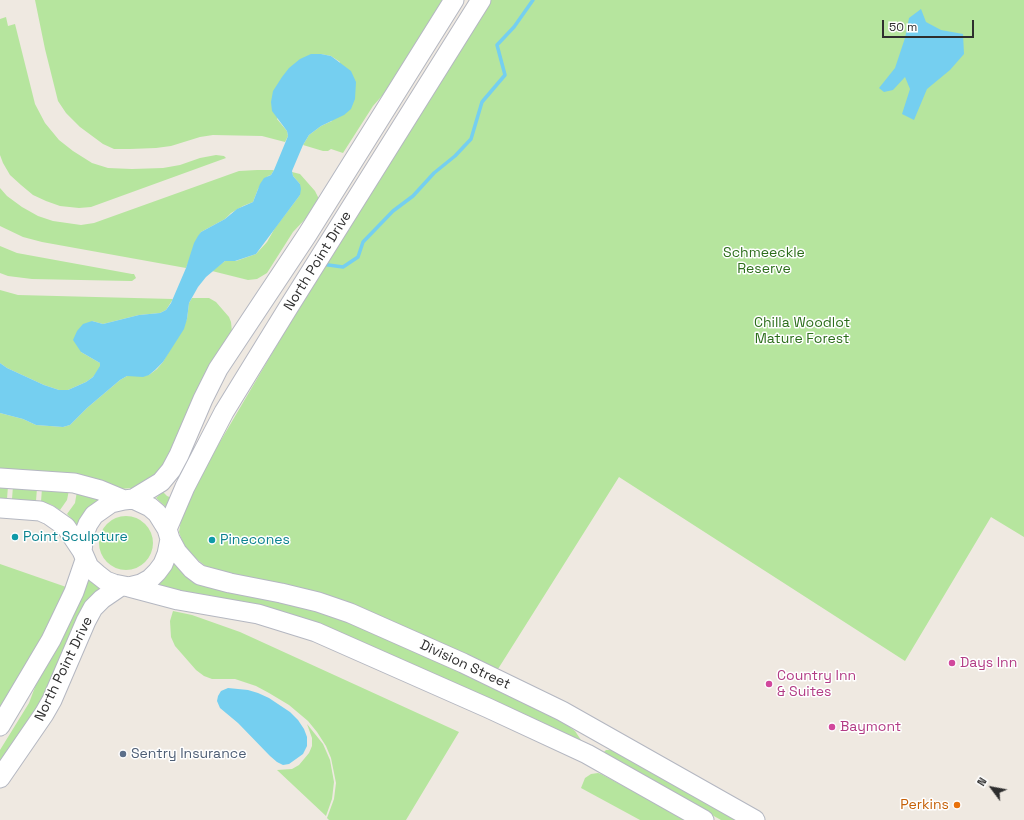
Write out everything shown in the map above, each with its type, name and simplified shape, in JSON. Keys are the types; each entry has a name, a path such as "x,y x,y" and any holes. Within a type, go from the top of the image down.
{"main road":[{"name":"North Point Drive","path":"129,499 161,482 171,470 179,456 203,399 218,369 307,235 454,0"},
{"name":"North Point Drive","path":"169,534 185,487 224,412 481,0"},
{"path":"0,478 74,483 129,499 150,507 161,518 169,534 167,554 163,564 157,572 150,579 141,584 125,586 106,581 89,567 66,527 49,515 34,511 0,508"},
{"path":"83,555 84,534 94,515 111,503 129,499"},
{"name":"Division Street","path":"169,534 177,552 192,569 200,575 318,602 350,613 463,663 562,711 755,820"},
{"name":"North Point Drive","path":"0,726 51,640 74,592 83,555"},
{"name":"North Point Drive","path":"0,778 52,700 93,608 102,599 125,586"},
{"name":"Division Street","path":"125,586 178,600 258,614 316,632 488,708 587,754 704,820"}],"green space":[{"path":"35,0 447,0 389,88 373,106 343,153 331,149 328,151 323,151 303,145 309,135 321,126 332,121 340,62 331,56 321,54 277,119 287,131 288,136 285,142 262,136 213,135 200,137 171,146 156,148 114,149 103,144 80,127 66,113 58,101"},
{"name":"Schmeeckle Reserve","path":"481,0 1024,0 1024,537 991,517 905,661 619,477 498,669 346,608 245,576 209,569 193,556 183,544 179,532 182,513 214,452 281,338 365,186"},
{"path":"6,17 8,26 15,24 35,104 45,123 59,140 73,151 92,163 108,168 163,168 216,155 224,156 226,158 91,207 79,208 60,206 33,195 10,175 0,155 0,19"},
{"path":"274,170 258,189 253,202 243,206 231,213 225,219 201,232 186,268 42,242 23,237 0,226 0,188 7,196 38,216 53,221 81,225 94,223 239,171"},
{"path":"292,172 300,174 315,191 318,197 318,202 309,215 293,232 267,273 257,279 248,280 212,271 225,261 236,261 256,254 267,242 275,228 300,195 300,184 293,176"},
{"path":"0,246 17,253 134,274 136,278 130,281 32,279 8,276 0,273"},
{"path":"0,290 18,295 173,299 166,310 160,313 139,315 103,324 92,321 81,352 100,363 101,366 93,377 86,382 68,390 59,390 44,385 7,368 0,363"},
{"path":"192,298 209,298 216,302 229,317 232,332 172,454 159,471 146,482 132,488 120,489 0,471 0,413 23,419 36,425 63,427 70,425 87,408 120,380 127,376 149,375 157,369 163,362 187,319 189,303"},
{"path":"0,485 8,486 7,499 0,498"},
{"path":"13,486 37,488 36,501 12,499"},
{"path":"42,488 69,490 67,500 60,510 52,505 41,502"},
{"path":"77,491 103,498 79,527 67,514 75,503"},
{"path":"163,492 172,498 167,508 156,498"},
{"path":"126,516 136,518 145,524 151,533 153,543 151,553 145,562 136,568 126,570 116,568 107,562 101,553 99,543 101,533 107,524 116,518"},
{"path":"172,562 322,612 378,634 441,662 563,722 575,731 583,743 415,667 152,587"},
{"path":"0,564 69,588 0,713"},
{"path":"86,576 105,588 84,605 76,620 55,679 0,766 0,750 29,703 38,679"},
{"path":"173,611 192,615 240,632 459,732 406,820 329,820 327,818 334,799 336,783 331,758 326,746 317,732 308,721 289,705 256,686 235,679 212,679 204,676 196,670 175,646 171,637 170,621"},
{"path":"307,724 323,744 330,760 334,782 332,799 326,816 277,770 292,769 299,765 309,753 312,746 312,738"},
{"path":"606,750 614,750 738,820 721,820 604,755"},
{"path":"598,773 687,820 640,820 581,788 585,778 591,774"}],"water":[{"path":"921,9 926,22 941,30 963,34 964,54 950,70 927,89 914,120 902,114 910,89 905,77 893,90 884,92 879,88 895,68 905,38 909,18"},
{"path":"311,54 331,56 351,71 356,82 355,99 351,109 344,115 321,126 309,135 292,171 293,176 300,184 300,195 256,254 235,261 225,261 206,277 198,287 189,303 184,329 163,362 149,375 143,377 127,376 120,380 87,408 70,425 63,427 36,425 23,419 0,413 0,363 7,368 44,385 59,390 68,390 86,382 93,377 100,366 100,363 81,352 73,340 77,331 83,324 92,321 103,324 139,315 160,313 166,310 171,303 186,268 194,243 201,232 225,219 237,209 253,202 260,184 264,178 271,175 274,170 288,136 287,131 272,111 271,102 273,91 289,68 300,59"},
{"path":"228,688 248,690 258,693 269,698 290,712 298,720 307,737 307,746 303,754 289,764 283,765 270,756 238,723 220,708 217,701 218,696 221,691"}],"waterway":[{"path":"321,264 343,267 358,257 363,242 393,211 413,196 434,173 455,156 471,139 482,102 505,75 497,45 514,27 533,0"}],"place":[{"name":"Point Sculpture","path":"15,537"},
{"name":"Pinecones","path":"212,540"},
{"name":"Days Inn","path":"952,663"},
{"name":"Country Inn & Suites","path":"769,684"},
{"name":"Baymont","path":"832,727"},
{"name":"Sentry Insurance","path":"123,754"},
{"name":"Perkins","path":"957,805"}],"park label":[{"name":"Chilla Woodlot Mature Forest","path":"802,332"}]}
